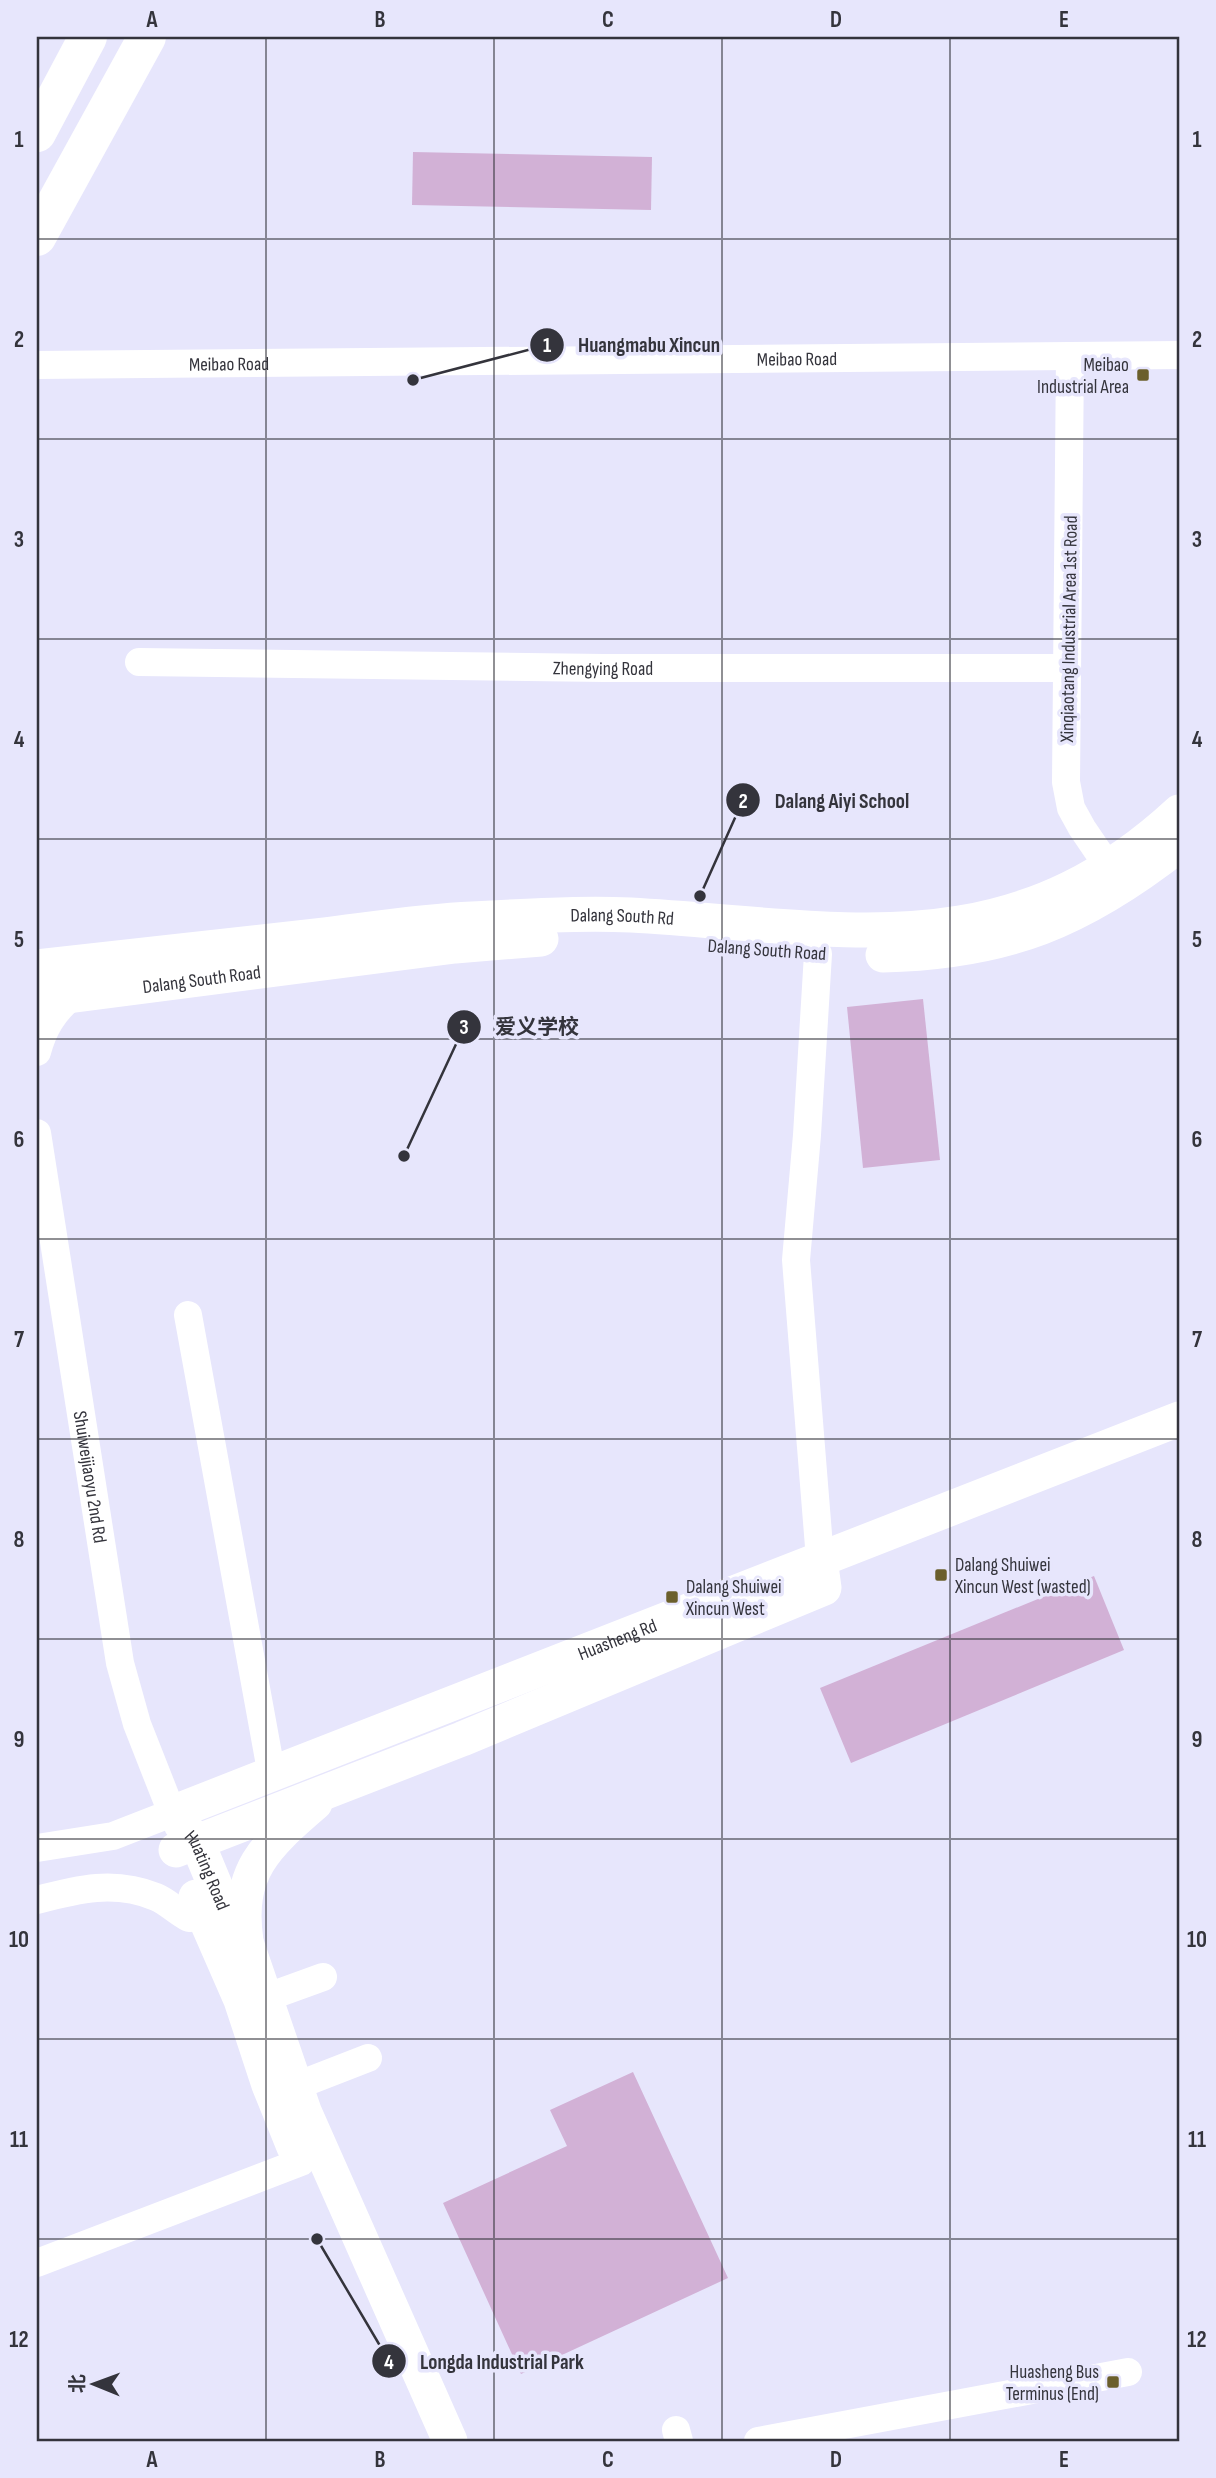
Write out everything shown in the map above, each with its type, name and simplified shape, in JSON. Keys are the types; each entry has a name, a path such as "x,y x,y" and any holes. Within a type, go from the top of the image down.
{"highway":[{"path":"37,133 88,37"},
{"path":"37,237 148,37"}],"main road":[{"name":"Dalang South Rd","path":"37,967 468,919 583,914 628,915 797,929 875,932 916,930 982,920 1074,887 1115,876 1142,843 1179,812"},
{"name":"Dalang South Road","path":"37,1000 512,940 619,938 818,954 922,954 961,950 1004,941 1068,917 1115,876 1179,845"},
{"name":"Huasheng Rd","path":"186,1846 462,1739 822,1573 1179,1419"},
{"name":"Huasheng Rd","path":"172,1813 272,1776 465,1697 822,1573"},
{"path":"247,1945 243,1907 253,1871 284,1831 336,1788"},
{"name":"Huating Road","path":"172,1813 186,1846 247,1945 304,2111 450,2441"},
{"name":"Huating Road","path":"186,1846 204,1916 241,2000 269,2085 424,2441"}],"street":[{"name":"Meibao Road","path":"37,365 1179,355"},
{"name":"Xinqiaotang Industrial Area 1st Road","path":"1070,356 1066,782 1071,808 1115,876"},
{"name":"Zhengying Road","path":"139,662 604,668 1068,668"},
{"path":"818,954 796,1260 822,1573"},
{"path":"37,1052 45,1027 53,1014 72,996"},
{"name":"Shuiweijiaoyu 2nd Rd","path":"37,1133 120,1663 137,1724 172,1813"},
{"path":"188,1315 272,1776"},
{"path":"37,1848 113,1836 172,1813"},
{"path":"37,1900 91,1887 113,1887 159,1898 189,1918 204,1916"},
{"path":"265,1998 323,1977"},
{"path":"296,2086 368,2057"},
{"path":"37,2263 301,2162"},
{"path":"758,2441 988,2387 1128,2372"}],"building":[{"path":"413,152 652,157 651,210 412,205"},
{"path":"923,999 940,1160 863,1168 847,1007"},
{"path":"1094,1576 1124,1650 851,1763 820,1688"},
{"path":"633,2072 728,2278 521,2374 443,2203 567,2146 550,2110"}],"place":[{"name":"Meibao Industrial Area","path":"1143,375"},
{"name":"Huangmabu Xincun","path":"413,380"},
{"name":"Dalang Aiyi School","path":"700,896"},
{"name":"爱义学校","path":"404,1156"},
{"name":"Dalang Shuiwei Xincun West (wasted)","path":"941,1575"},
{"name":"Dalang Shuiwei Xincun West","path":"672,1597"},
{"name":"Longda Industrial Park","path":"317,2239"},
{"name":"Huasheng Bus Terminus (End)","path":"1113,2382"}]}
